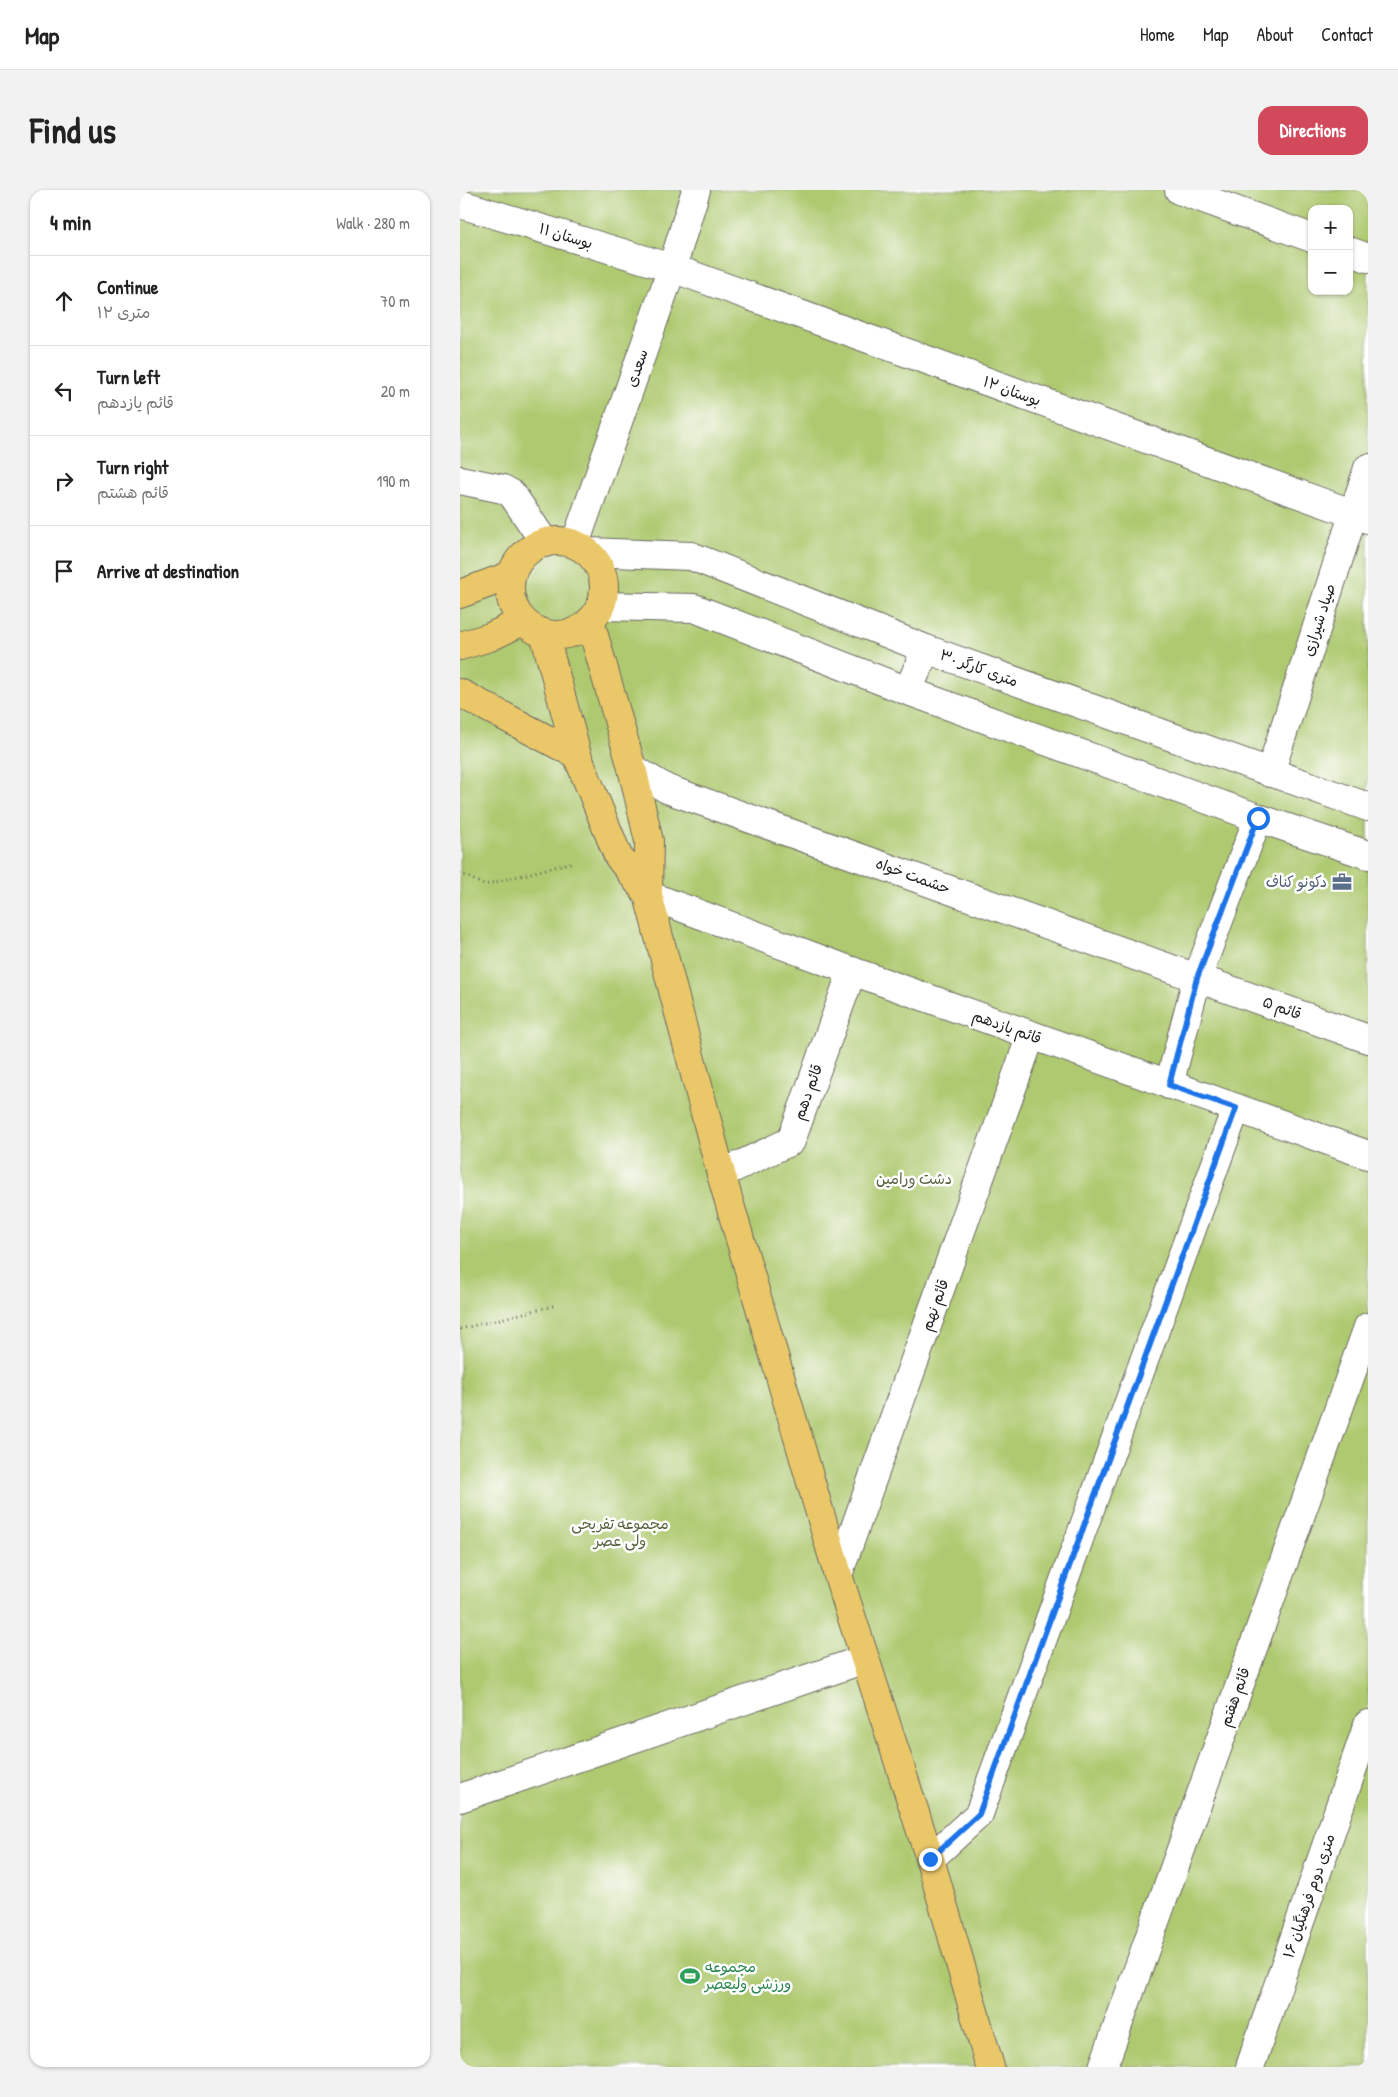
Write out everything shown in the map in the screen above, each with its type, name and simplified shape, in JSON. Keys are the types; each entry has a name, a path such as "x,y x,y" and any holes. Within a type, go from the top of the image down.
{"main road":[{"path":"648,895 618,856 577,755 534,627 511,600 511,575 524,554 545,543 555,541 582,548 595,561 604,583 595,614 649,841 648,895 721,1174 838,1575 930,1859 990,2067"},
{"path":"460,594 511,575"},
{"path":"460,646 534,627 569,633 595,614"},
{"path":"460,693 577,755"}],"street":[{"name":"سعدی","path":"582,548 696,190"},
{"path":"1179,190 1308,237"},
{"name":"بوستان ۱۱","path":"460,205 672,268"},
{"path":"1353,253 1368,258"},
{"name":"بوستان ۱۲","path":"672,268 1360,517"},
{"name":"صیاد شیرازی","path":"1270,773 1360,517 1368,468"},
{"path":"460,480 503,489 512,494 545,543"},
{"name":"۳۰ متری کارگر","path":"582,548 691,556 926,649 1368,807"},
{"path":"595,614 694,608 908,691 1258,818 1368,855"},
{"path":"908,691 926,649"},
{"name":"حشمت خواه","path":"632,768 667,788 1197,978"},
{"path":"1169,1085 1197,978 1258,818"},
{"name":"قائم یازدهم","path":"648,895 852,971 1368,1155"},
{"name":"قائم دهم","path":"721,1174 791,1140 852,971"},
{"name":"قائم ۵","path":"1197,978 1368,1039"},
{"name":"قائم نهم","path":"838,1575 1031,1035"},
{"path":"930,1859 979,1814 1236,1108"},
{"name":"قائم هفتم","path":"1103,2067 1368,1326"},
{"path":"460,1798 865,1659"},
{"name":"۱۶ متری دوم فرهنگیان","path":"1250,2067 1368,1724"}],"path":[{"path":"460,874 484,885 573,862"},
{"path":"460,1329 556,1305"}],"green space":[{"name":"دشت ورامین","path":"460,190 1368,190 1368,2067 460,2067"}],"place":[{"name":"دکونو کناف","path":"1342,882"},
{"name":"مجموعه ورزشی ولیعصر","path":"690,1976"}],"route":[{"path":"930,1859 979,1814 1236,1108 1169,1085 1197,978 1258,818"}],"park label":[{"name":"مجموعه تفریحی ولی عصر","path":"620,1532"}]}
